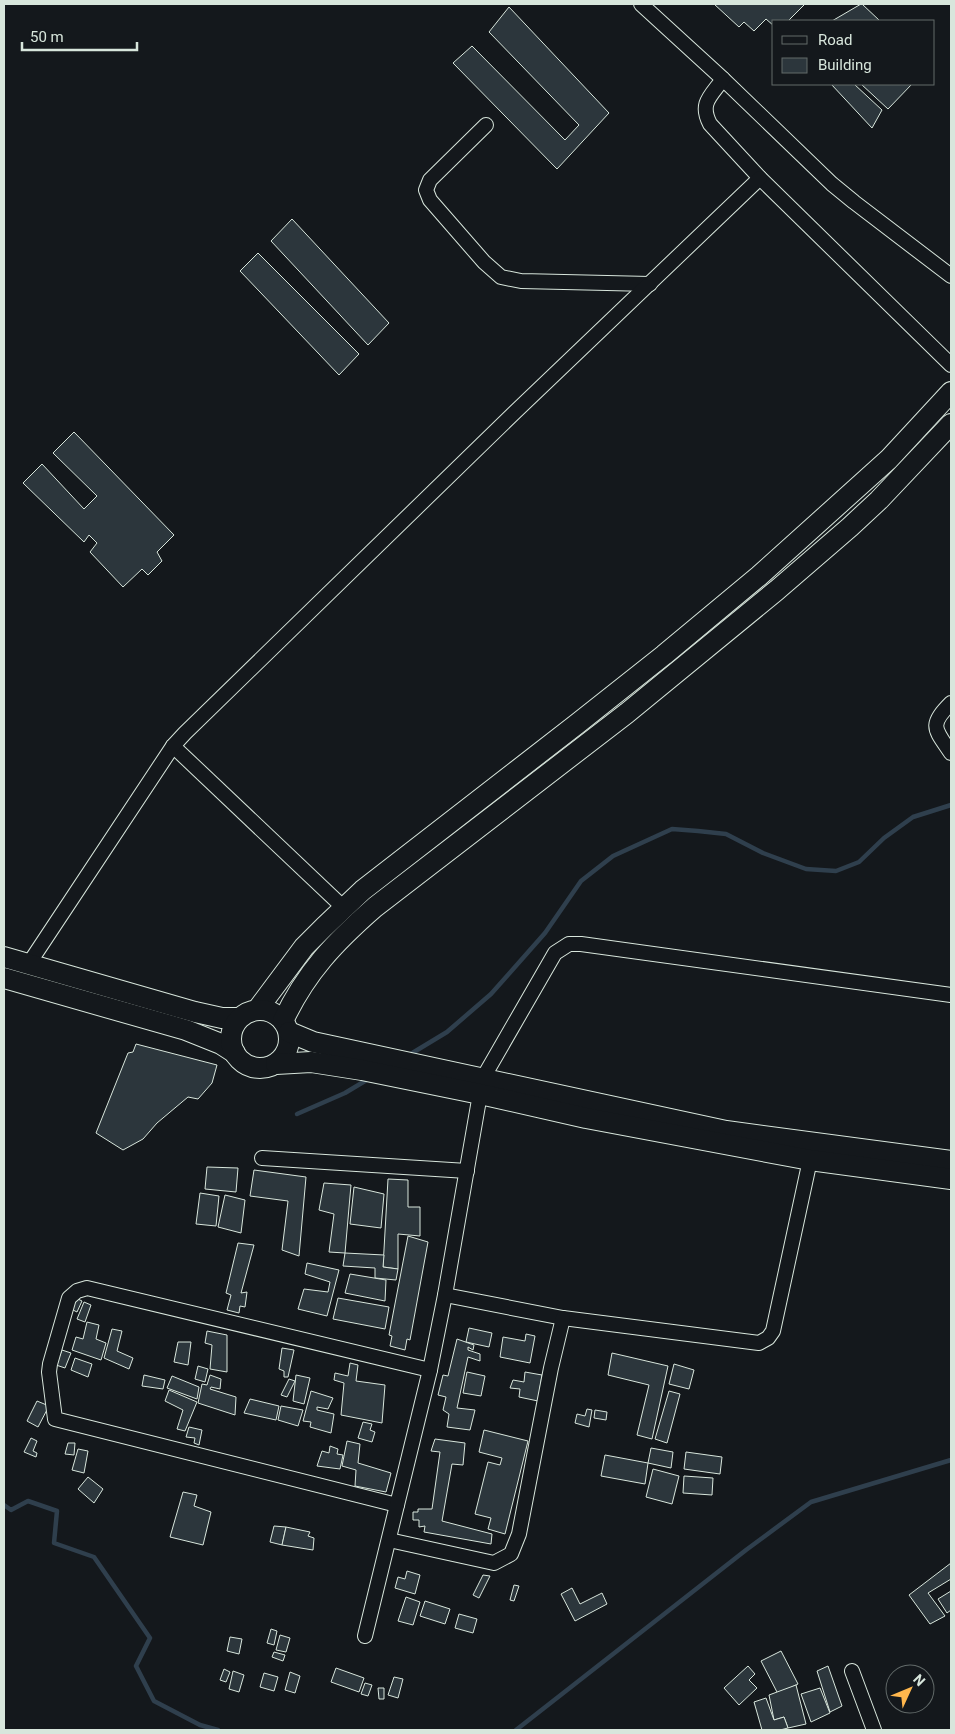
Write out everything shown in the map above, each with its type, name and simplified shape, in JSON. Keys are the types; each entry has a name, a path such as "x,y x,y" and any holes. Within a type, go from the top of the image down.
{"main road":[{"path":"257,1010 304,947 344,908 379,878 664,655 759,576 888,459 951,392"},
{"path":"276,1064 289,1047 286,1027 305,980 334,944 354,924 627,713 777,590 879,500 951,424"},
{"path":"4,957 195,1012 222,1018 239,1018"},
{"path":"4,978 186,1030 221,1044 235,1053"},
{"path":"951,1161 726,1131 482,1086 388,1067 313,1042 286,1027 276,1014 267,1011 247,1012 239,1018 232,1034 232,1044 235,1053 248,1066 258,1068 276,1064 311,1062 362,1070 388,1067 411,1063 482,1086 586,1118 810,1160 951,1179"}],"street":[{"path":"641,4 854,202 951,276"},
{"path":"723,80 704,106 704,114 710,124 760,178 951,365"},
{"path":"486,125 430,180 426,190 430,200 484,262 501,277 521,281 650,284"},
{"path":"28,965 173,746 185,733 514,413 760,178"},
{"path":"951,703 938,716 936,724 937,732 951,753"},
{"path":"173,746 344,908"},
{"path":"365,1636 430,1370 446,1295 482,1086 555,952 569,944 581,944 951,995"},
{"path":"262,1158 467,1171"},
{"path":"446,1295 563,1318 759,1342 768,1338 773,1331 810,1160"},
{"path":"397,1504 55,1419 49,1372 50,1364 69,1298 77,1291 86,1288 430,1370"},
{"path":"388,1540 494,1563 511,1554 519,1534 551,1368 563,1318"},
{"path":"852,1671 874,1730"}],"building":[{"path":"714,4 804,5 789,20 772,20 772,24 766,19 754,31 744,22 739,27"},
{"path":"861,4 879,20 834,20"},
{"path":"509,7 609,113 557,169 453,63 472,46 565,140 579,125 489,32"},
{"path":"832,85 855,85 882,110 872,128"},
{"path":"862,85 911,85 888,109"},
{"path":"292,219 389,323 368,345 271,241"},
{"path":"258,253 359,354 339,375 240,271"},
{"path":"74,432 174,535 157,552 162,561 148,575 142,569 123,587 90,552 97,543 89,535 84,542 23,483 42,464 84,509 97,496 53,453"},
{"path":"136,1044 217,1065 212,1083 198,1099 188,1097 157,1123 143,1139 123,1150 96,1133 128,1053 133,1052"},
{"path":"207,1167 238,1168 236,1192 205,1189"},
{"path":"254,1170 306,1177 299,1256 282,1250 288,1201 250,1196"},
{"path":"388,1179 408,1180 408,1207 420,1207 420,1236 398,1234 398,1269 383,1267"},
{"path":"324,1183 351,1185 345,1253 329,1252 334,1214 319,1210"},
{"path":"354,1187 384,1194 381,1228 350,1224"},
{"path":"200,1193 219,1196 216,1226 196,1224"},
{"path":"225,1195 245,1200 241,1233 218,1227"},
{"path":"408,1236 428,1242 410,1340 407,1339 405,1350 390,1346 392,1336 389,1335"},
{"path":"238,1243 254,1245 241,1293 247,1292 245,1307 240,1306 239,1313 227,1310 231,1295 226,1293"},
{"path":"345,1253 384,1255 383,1267 398,1269 396,1280 375,1278 375,1268 343,1266"},
{"path":"307,1263 339,1270 327,1316 298,1309 304,1289 328,1292 330,1282 305,1274"},
{"path":"350,1274 386,1280 385,1301 345,1293"},
{"path":"76,1298 82,1301 77,1312 71,1309"},
{"path":"338,1298 389,1307 385,1329 333,1319"},
{"path":"84,1302 91,1305 85,1322 77,1319"},
{"path":"87,1322 99,1325 96,1339 106,1343 101,1360 72,1350 76,1337 83,1339"},
{"path":"469,1328 492,1333 489,1347 466,1342"},
{"path":"112,1329 122,1331 117,1351 133,1358 129,1369 104,1358"},
{"path":"207,1331 227,1335 227,1372 210,1369 212,1345 205,1343"},
{"path":"526,1334 535,1336 530,1363 500,1357 503,1337 525,1341"},
{"path":"457,1339 474,1345 473,1350 468,1347 468,1350 480,1354 480,1361 468,1357 457,1408 475,1410 470,1430 447,1427 449,1414 443,1410 446,1397 438,1395 443,1375 448,1376"},
{"path":"178,1342 191,1342 188,1365 174,1362"},
{"path":"282,1348 294,1350 288,1377 284,1377 284,1371 279,1369"},
{"path":"62,1350 71,1353 65,1368 56,1365"},
{"path":"612,1353 668,1366 652,1439 637,1435 649,1385 608,1375"},
{"path":"75,1358 92,1364 88,1377 71,1370"},
{"path":"350,1363 358,1365 356,1381 385,1385 382,1423 341,1415 344,1383 334,1380 335,1373 348,1376"},
{"path":"674,1364 694,1370 689,1389 669,1384"},
{"path":"198,1366 208,1369 205,1382 195,1379"},
{"path":"467,1372 485,1376 481,1396 463,1393"},
{"path":"525,1372 542,1375 538,1401 519,1397 520,1389 510,1388 513,1380 524,1382"},
{"path":"144,1375 165,1380 163,1389 142,1386"},
{"path":"210,1375 221,1379 220,1389 211,1387 210,1389 236,1397 235,1415 198,1403 202,1384 207,1385"},
{"path":"296,1375 310,1378 304,1404 293,1401"},
{"path":"172,1376 199,1387 197,1399 167,1388"},
{"path":"289,1379 295,1381 287,1397 281,1395"},
{"path":"169,1390 197,1402 185,1431 177,1429 183,1410 165,1401"},
{"path":"311,1391 333,1398 328,1409 317,1407 317,1410 334,1414 331,1433 310,1427 311,1422 303,1421"},
{"path":"669,1391 680,1394 667,1443 655,1439"},
{"path":"250,1399 279,1406 276,1420 244,1413"},
{"path":"37,1401 49,1406 38,1427 27,1421"},
{"path":"281,1406 303,1410 298,1426 278,1420"},
{"path":"587,1409 592,1410 589,1427 575,1423 577,1414 585,1416"},
{"path":"595,1410 607,1412 606,1420 594,1418"},
{"path":"363,1422 372,1424 370,1430 375,1432 372,1442 358,1438"},
{"path":"189,1427 202,1430 199,1445 194,1443 195,1438 186,1437"},
{"path":"484,1430 528,1441 505,1534 488,1529 491,1518 475,1514 488,1462 500,1465 502,1458 479,1452"},
{"path":"31,1438 37,1441 33,1451 37,1453 36,1457 24,1452"},
{"path":"435,1439 465,1443 463,1465 452,1464 442,1521 492,1534 491,1544 424,1532 425,1526 419,1527 419,1520 413,1520 413,1512 418,1512 418,1509 432,1509 440,1452 431,1451"},
{"path":"347,1441 360,1444 358,1463 391,1473 386,1492 355,1486 356,1470 342,1466"},
{"path":"68,1443 75,1443 74,1455 65,1454"},
{"path":"330,1446 338,1449 337,1454 343,1455 340,1469 317,1466 322,1451 329,1453"},
{"path":"651,1448 673,1452 671,1468 648,1463"},
{"path":"78,1449 88,1451 84,1473 72,1470"},
{"path":"686,1452 722,1457 720,1474 684,1469"},
{"path":"605,1455 648,1463 645,1484 601,1476"},
{"path":"653,1469 679,1476 672,1504 646,1497"},
{"path":"684,1476 713,1478 712,1495 683,1493"},
{"path":"88,1477 103,1489 94,1503 78,1489"},
{"path":"183,1492 197,1495 194,1506 211,1512 203,1545 170,1537"},
{"path":"274,1526 286,1527 282,1545 270,1542"},
{"path":"286,1527 310,1532 308,1536 314,1538 313,1550 282,1545"},
{"path":"951,1563 951,1579 928,1593 945,1616 930,1624 909,1595"},
{"path":"407,1571 420,1575 415,1594 395,1588 398,1577 405,1579"},
{"path":"483,1575 490,1576 479,1598 473,1595"},
{"path":"514,1585 519,1586 514,1601 510,1600"},
{"path":"572,1588 580,1604 602,1593 607,1604 575,1621 561,1594"},
{"path":"951,1591 951,1610 947,1613 938,1599"},
{"path":"406,1597 420,1602 413,1625 398,1621"},
{"path":"425,1601 450,1609 445,1624 420,1616"},
{"path":"459,1614 477,1619 473,1633 455,1628"},
{"path":"271,1629 277,1631 274,1645 267,1643"},
{"path":"280,1635 290,1638 286,1652 276,1650"},
{"path":"230,1637 242,1639 239,1654 227,1651"},
{"path":"781,1651 798,1684 778,1694 761,1661"},
{"path":"274,1652 285,1655 283,1661 272,1657"},
{"path":"748,1666 755,1674 749,1680 757,1688 739,1705 724,1688"},
{"path":"828,1666 842,1706 830,1712 817,1671"},
{"path":"336,1668 364,1678 359,1692 331,1682"},
{"path":"224,1669 230,1672 226,1682 220,1680"},
{"path":"233,1671 244,1675 239,1692 229,1689"},
{"path":"290,1672 300,1676 295,1693 285,1690"},
{"path":"264,1673 278,1677 274,1691 260,1687"},
{"path":"394,1677 403,1679 398,1698 388,1695"},
{"path":"365,1683 372,1685 368,1696 361,1694"},
{"path":"796,1685 806,1724 788,1728 784,1717 774,1720 769,1695"},
{"path":"378,1688 384,1688 384,1699 379,1699"},
{"path":"820,1688 830,1713 811,1722 801,1694"},
{"path":"766,1698 774,1720 784,1717 788,1728 762,1730 754,1702"}],"waterway":[{"path":"409,1055 447,1032 491,994 545,933 581,881 613,856 672,829 726,834 763,853 806,869 836,871 859,862 884,838 913,817 951,805"},
{"path":"297,1114 345,1093 370,1078"},
{"path":"516,1730 746,1550 811,1502 951,1460"},
{"path":"4,1505 11,1510 28,1501 57,1511 54,1543 94,1557 150,1638 136,1666 154,1701 200,1725 218,1730"}]}
